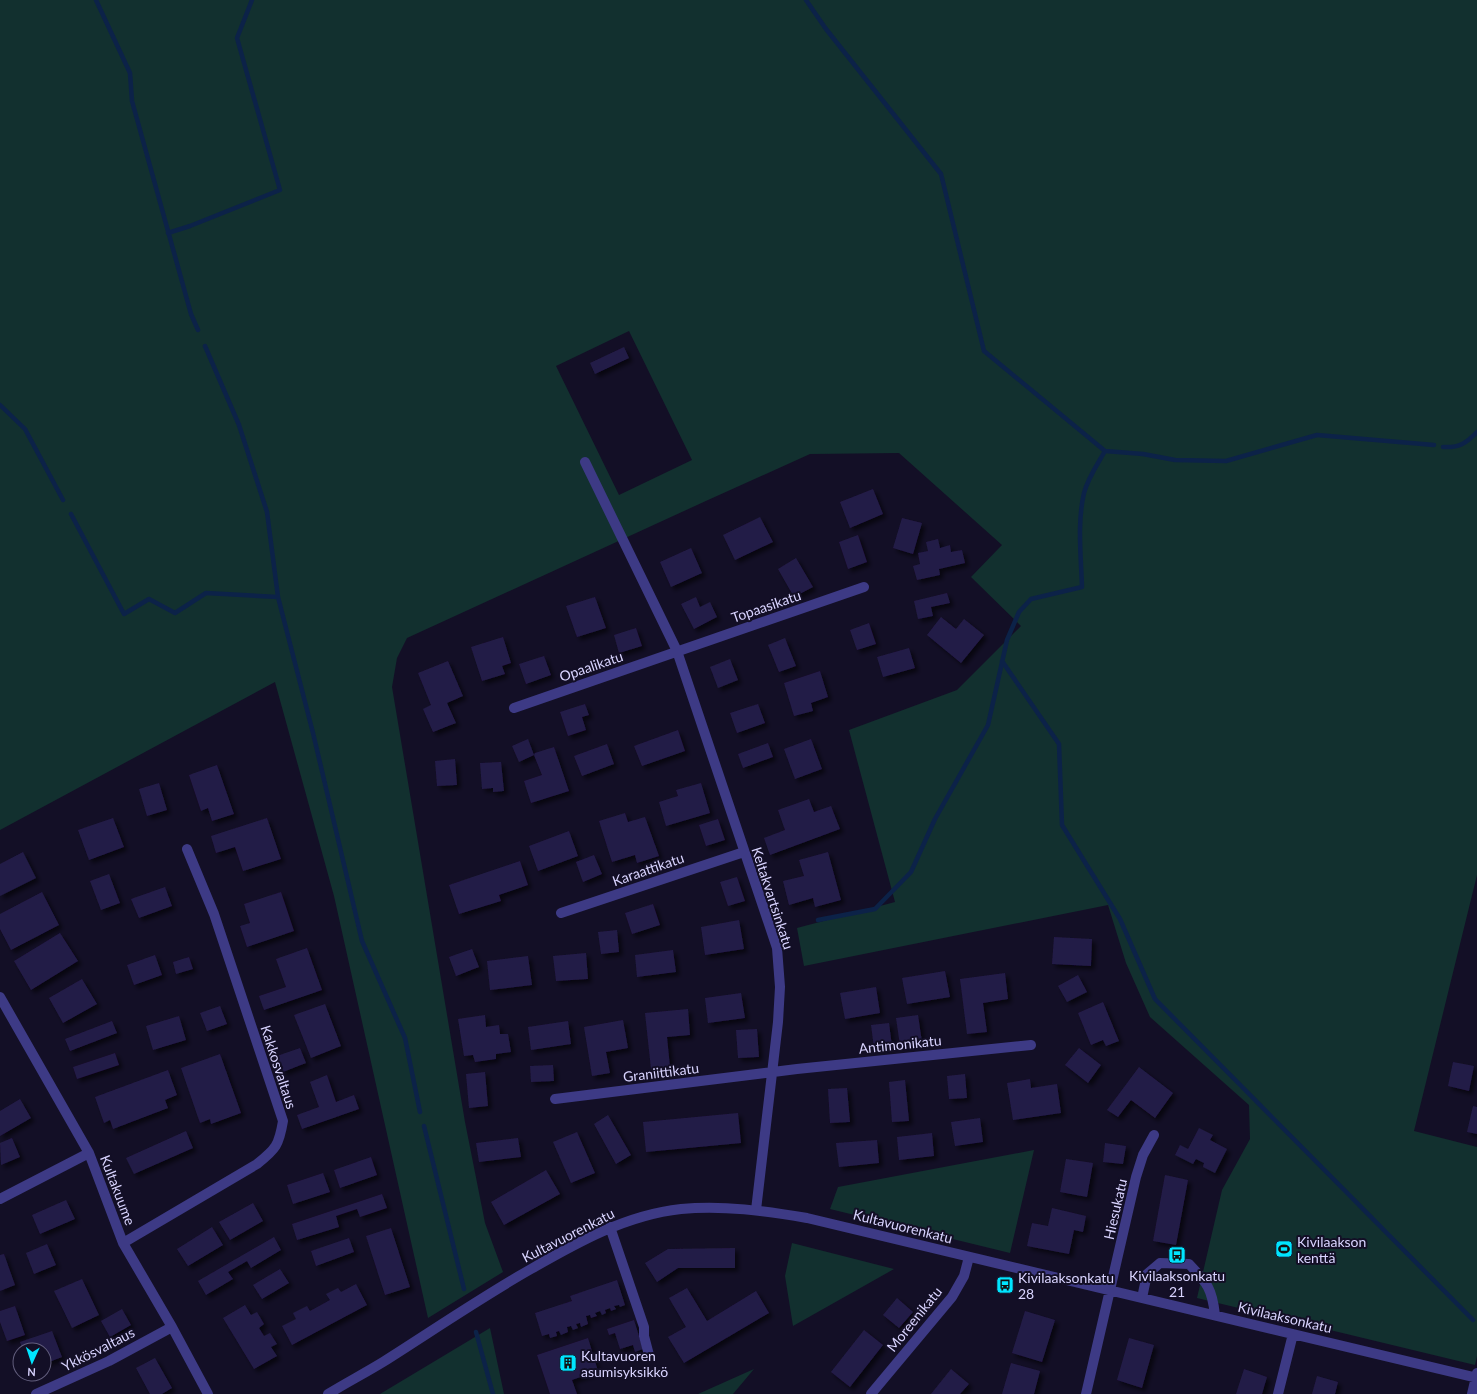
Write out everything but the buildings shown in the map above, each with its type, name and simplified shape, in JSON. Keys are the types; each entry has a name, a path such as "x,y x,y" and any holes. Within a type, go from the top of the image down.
{"street":[{"name":"Keltakvartsinkatu","path":"585,462 677,651 777,948 780,987 778,1022 756,1210"},
{"name":"Topaasikatu","path":"677,651 864,587"},
{"name":"Opaalikatu","path":"514,708 677,651"},
{"name":"Kakkosvaltaus","path":"123,1243 257,1164 271,1153 280,1138 283,1121 214,914 187,849"},
{"name":"Karaattikatu","path":"562,913 744,852"},
{"name":"Kultakuume","path":"0,997 90,1153 123,1243 172,1327 208,1394"},
{"name":"Antimonikatu","path":"772,1072 1030,1045"},
{"name":"Graniittikatu","path":"555,1099 772,1072"},
{"name":"Hiesukatu","path":"1086,1394 1111,1291 1136,1177 1143,1155 1154,1136"},
{"path":"0,1199 90,1153"},
{"name":"Kultavuorenkatu","path":"328,1394 382,1362 494,1290 568,1248 610,1227 646,1216 680,1210 726,1208 756,1210 807,1218 969,1257"},
{"path":"610,1227 644,1327 644,1336 649,1355"},
{"name":"Kivilaaksonkatu","path":"969,1257 1292,1334 1477,1376"},
{"name":"Moreenikatu","path":"871,1394 952,1297 964,1276 969,1257"},
{"path":"1142,1298 1147,1274 1160,1263 1189,1264 1205,1281 1213,1297 1215,1315"},
{"name":"Ykkösvaltaus","path":"36,1394 109,1360 172,1327"},
{"path":"1278,1394 1292,1334"},
{"path":"1472,1394 1477,1376"}],"green space":[{"path":"0,0 1477,0 1477,875 1414,1131 1477,1147 1477,1356 1475,1365 1197,1298 1222,1190 1250,1139 1249,1105 1150,1017 1126,963 1108,905 804,966 797,928 895,902 849,730 957,690 1021,626 971,577 1002,545 899,453 810,454 407,638 397,658 392,687 465,1122 485,1223 503,1272 428,1318 334,896 275,682 0,830","holes":["629,331 692,460 619,495 556,366"]},
{"path":"1034,1150 1010,1253 830,1209 838,1187"},
{"path":"792,1243 894,1269 793,1326 785,1276"},
{"path":"490,1328 504,1394 380,1394"},
{"path":"754,1369 733,1394 698,1394"}],"waterway":[{"path":"96,0 130,73 132,101 191,314 198,330"},
{"path":"168,233 190,226 280,190 237,38 252,0"},
{"path":"806,0 826,29 941,174 984,351 1105,451 1143,454 1175,460 1226,461 1317,435 1434,445"},
{"path":"205,346 239,425 267,512 278,597 313,733 362,941 405,1038 420,1112"},
{"path":"0,405 25,429 63,500"},
{"path":"1443,447 1458,446 1477,432"},
{"path":"818,920 875,909 911,872 935,819 988,725 1007,640 1019,612 1031,599 1082,587 1080,540 1082,504 1088,482 1105,451"},
{"path":"71,514 124,614 149,599 175,613 206,593 278,597"},
{"path":"1002,661 1059,744 1062,825 1120,919 1155,999 1473,1320"},
{"path":"424,1126 464,1289"},
{"path":"476,1332 493,1394"}],"place":[{"name":"Kivilaakson kenttä","path":"1284,1249"},
{"name":"Kivilaaksonkatu 21","path":"1177,1255"},
{"name":"Kivilaaksonkatu 28","path":"1005,1285"},
{"name":"Kultavuoren asumisyksikkö","path":"568,1363"}]}
